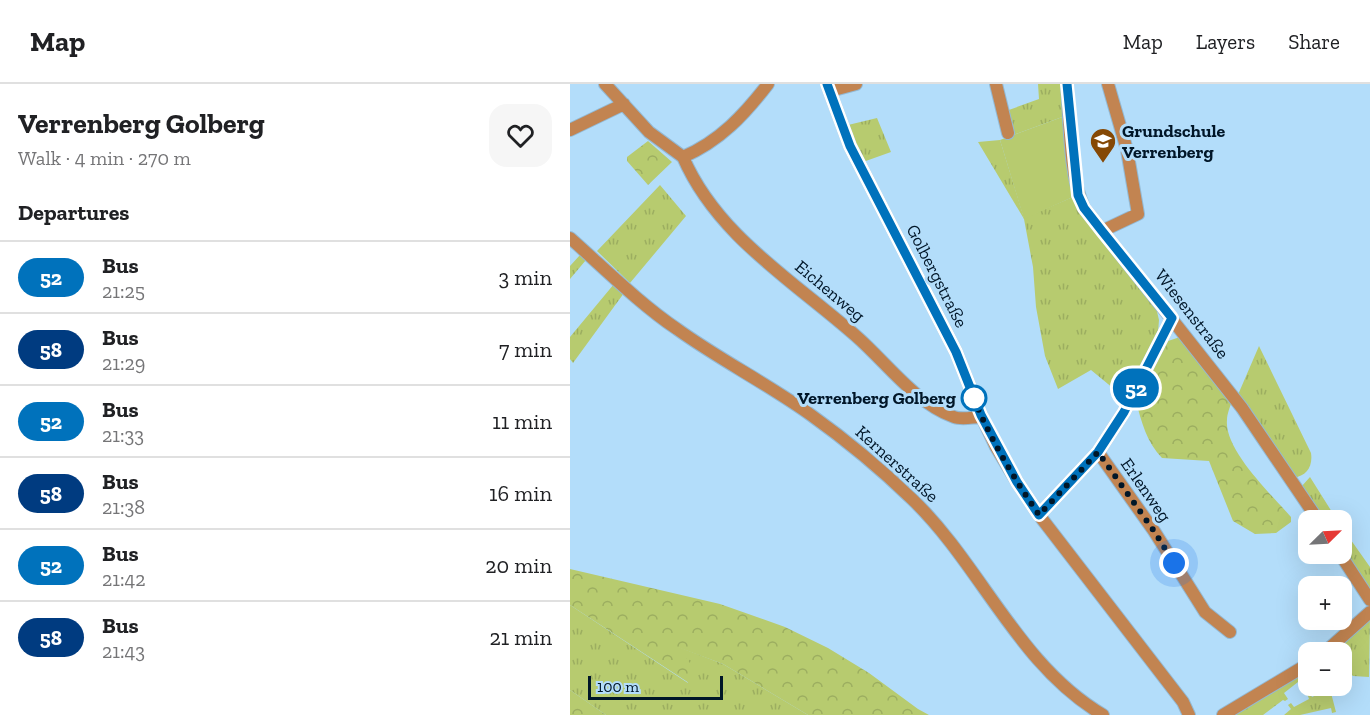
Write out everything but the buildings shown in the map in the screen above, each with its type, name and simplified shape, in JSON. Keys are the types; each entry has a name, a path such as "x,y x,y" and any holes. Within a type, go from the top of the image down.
{"street":[{"path":"605,84 649,132 684,156 698,150 725,132 744,114 768,84"},
{"path":"829,87 856,84"},
{"path":"996,84 1008,133"},
{"name":"Wiesenstraße","path":"1067,84 1078,195 1084,208 1242,408 1311,510"},
{"path":"1102,231 1137,214 1127,150 1108,84"},
{"name":"Golbergstraße","path":"829,87 850,146 956,352 981,417 1017,482 1039,515 1183,702 1189,715"},
{"path":"570,130 624,105"},
{"name":"Eichenweg","path":"684,156 691,174 705,197 749,248 855,335 915,392 957,418 981,417"},
{"name":"Kernerstraße","path":"570,238 675,328 810,414 866,457 913,500 953,544 1024,643 1050,674 1089,707 1103,715"},
{"path":"1039,515 1098,452 1124,412 1172,318"},
{"name":"Erlenweg","path":"1098,452 1154,531 1205,612 1230,632"},
{"path":"1347,564 1370,600"},
{"path":"1336,642 1370,612"},
{"path":"1223,715 1298,670"}],"green space":[{"path":"1038,84 1063,84 1065,116 1013,135 1006,111 1039,99"},
{"path":"1065,116 1073,197 1024,219 1000,140"},
{"path":"877,118 891,152 863,162 848,125"},
{"path":"1000,140 1024,218 1073,197 1084,215 1155,303 1159,320 1158,333 1125,398 1091,370 1058,389 1045,356 1024,219 978,142"},
{"path":"648,141 672,162 648,185 627,161 627,157"},
{"path":"660,185 686,216 630,283 597,251"},
{"path":"580,255 586,260 570,279 570,266"},
{"path":"614,284 624,293 573,363 570,359 570,337"},
{"path":"1180,337 1232,401 1227,418 1228,432 1241,458 1291,517 1291,522 1276,533 1255,534 1233,521 1209,461 1162,458 1148,439 1136,401 1168,341"},
{"path":"1259,346 1311,453 1308,470 1298,477 1293,478 1237,397"},
{"path":"1310,477 1331,510 1314,510 1301,487"},
{"path":"1352,542 1370,567 1370,595 1349,564 1352,564"},
{"path":"570,569 720,604 785,627 828,648 869,673 929,715 808,715 723,664 677,647 698,673 689,683 570,605"},
{"path":"570,605 688,683 676,646 723,664 808,715 606,715 570,690"},
{"path":"1370,618 1369,677 1352,675 1352,642 1341,642"},
{"path":"1298,673 1298,682 1284,693 1288,699 1283,700 1263,715 1228,715"},
{"path":"570,690 606,715 570,715"},
{"path":"1308,696 1332,696 1336,712 1332,713 1331,708 1300,715 1284,715 1291,709 1288,705 1291,703 1294,707 1309,699"}],"bus line":[{"name":"52","path":"827,84 850,146 956,352 996,447 1039,515 1098,452 1124,412 1172,318 1084,208 1078,195 1067,84"}],"place":[{"name":"Grundschule Verrenberg","path":"1103,164"},
{"name":"Verrenberg Golberg","path":"974,398"}],"route":[{"path":"974,398 972,394 996,447 1039,515 1098,452 1174,563"}]}
